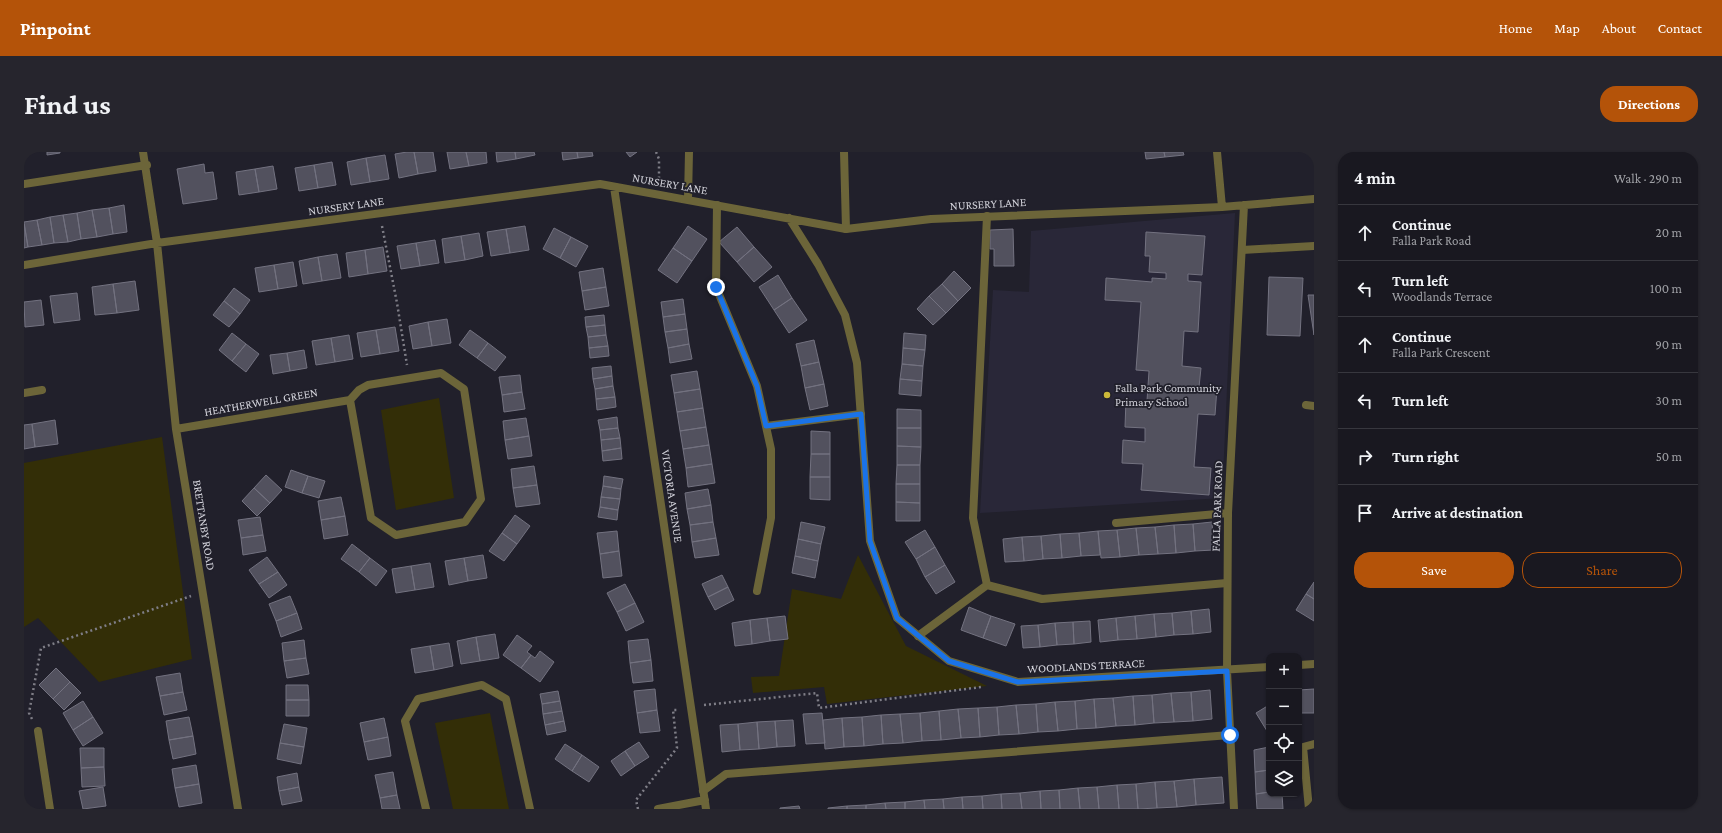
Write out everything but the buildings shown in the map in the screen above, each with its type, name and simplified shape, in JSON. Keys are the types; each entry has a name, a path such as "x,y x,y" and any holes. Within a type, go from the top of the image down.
{"street":[{"name":"BRETTANBY ROAD","path":"144,152 157,244 176,429 238,809"},
{"path":"688,199 689,152"},
{"path":"844,152 846,229"},
{"path":"1217,152 1222,207"},
{"path":"24,184 146,165"},
{"name":"NURSERY LANE","path":"24,265 157,244 600,184 846,229 931,218 1222,207 1314,198"},
{"name":"VICTORIA AVENUE","path":"614,187 706,809"},
{"path":"717,205 716,287 757,386 771,449 771,518 757,591"},
{"name":"FALLA PARK ROAD","path":"1234,809 1227,671 1228,513 1244,205"},
{"path":"987,216 973,518 987,585"},
{"path":"789,218 818,264 845,315 857,364 870,541 897,618 918,636 987,585"},
{"path":"1242,250 1314,246"},
{"path":"441,373 464,389 481,499 466,522 396,535 371,518 350,400 359,390 368,384 441,373"},
{"path":"24,393 42,390"},
{"name":"HEATHERWELL GREEN","path":"176,429 350,400"},
{"path":"766,426 861,414"},
{"path":"1116,523 1228,513"},
{"path":"987,585 1042,599 1227,583"},
{"name":"WOODLANDS TERRACE","path":"918,636 949,661 1018,682 1227,671 1266,667"},
{"path":"1302,665 1314,664"},
{"path":"426,809 405,721 418,698 482,685 506,699 530,809"},
{"path":"38,731 50,809"},
{"path":"703,791 726,774 1230,735"},
{"path":"1310,809 1303,747 1314,744"},
{"path":"658,809 704,800"}],"path":[{"path":"656,152 660,159 659,194"},
{"path":"380,214 397,303 409,378"},
{"path":"38,731 29,713 41,648 202,592"},
{"path":"638,809 636,800 677,748 673,710 817,693 819,708 987,686 991,674"}],"shaded area":[{"name":"Falla Park Community Primary School","path":"1235,213 1222,498 980,513 993,290 1029,292 1031,231"},
{"path":"439,398 454,498 396,510 381,410"},
{"path":"162,437 192,659 99,682 38,618 24,627 24,463"},
{"path":"858,555 906,646 987,686 827,704 824,687 753,693 751,677 779,676 792,589 841,599"},
{"path":"490,713 509,809 453,809 435,723"}],"place":[{"name":"Falla Park Community Primary School","path":"1107,395"}],"route":[{"path":"716,287 757,386 766,426 861,414 870,541 897,618 949,661 1018,682 1227,671 1230,735"}]}
